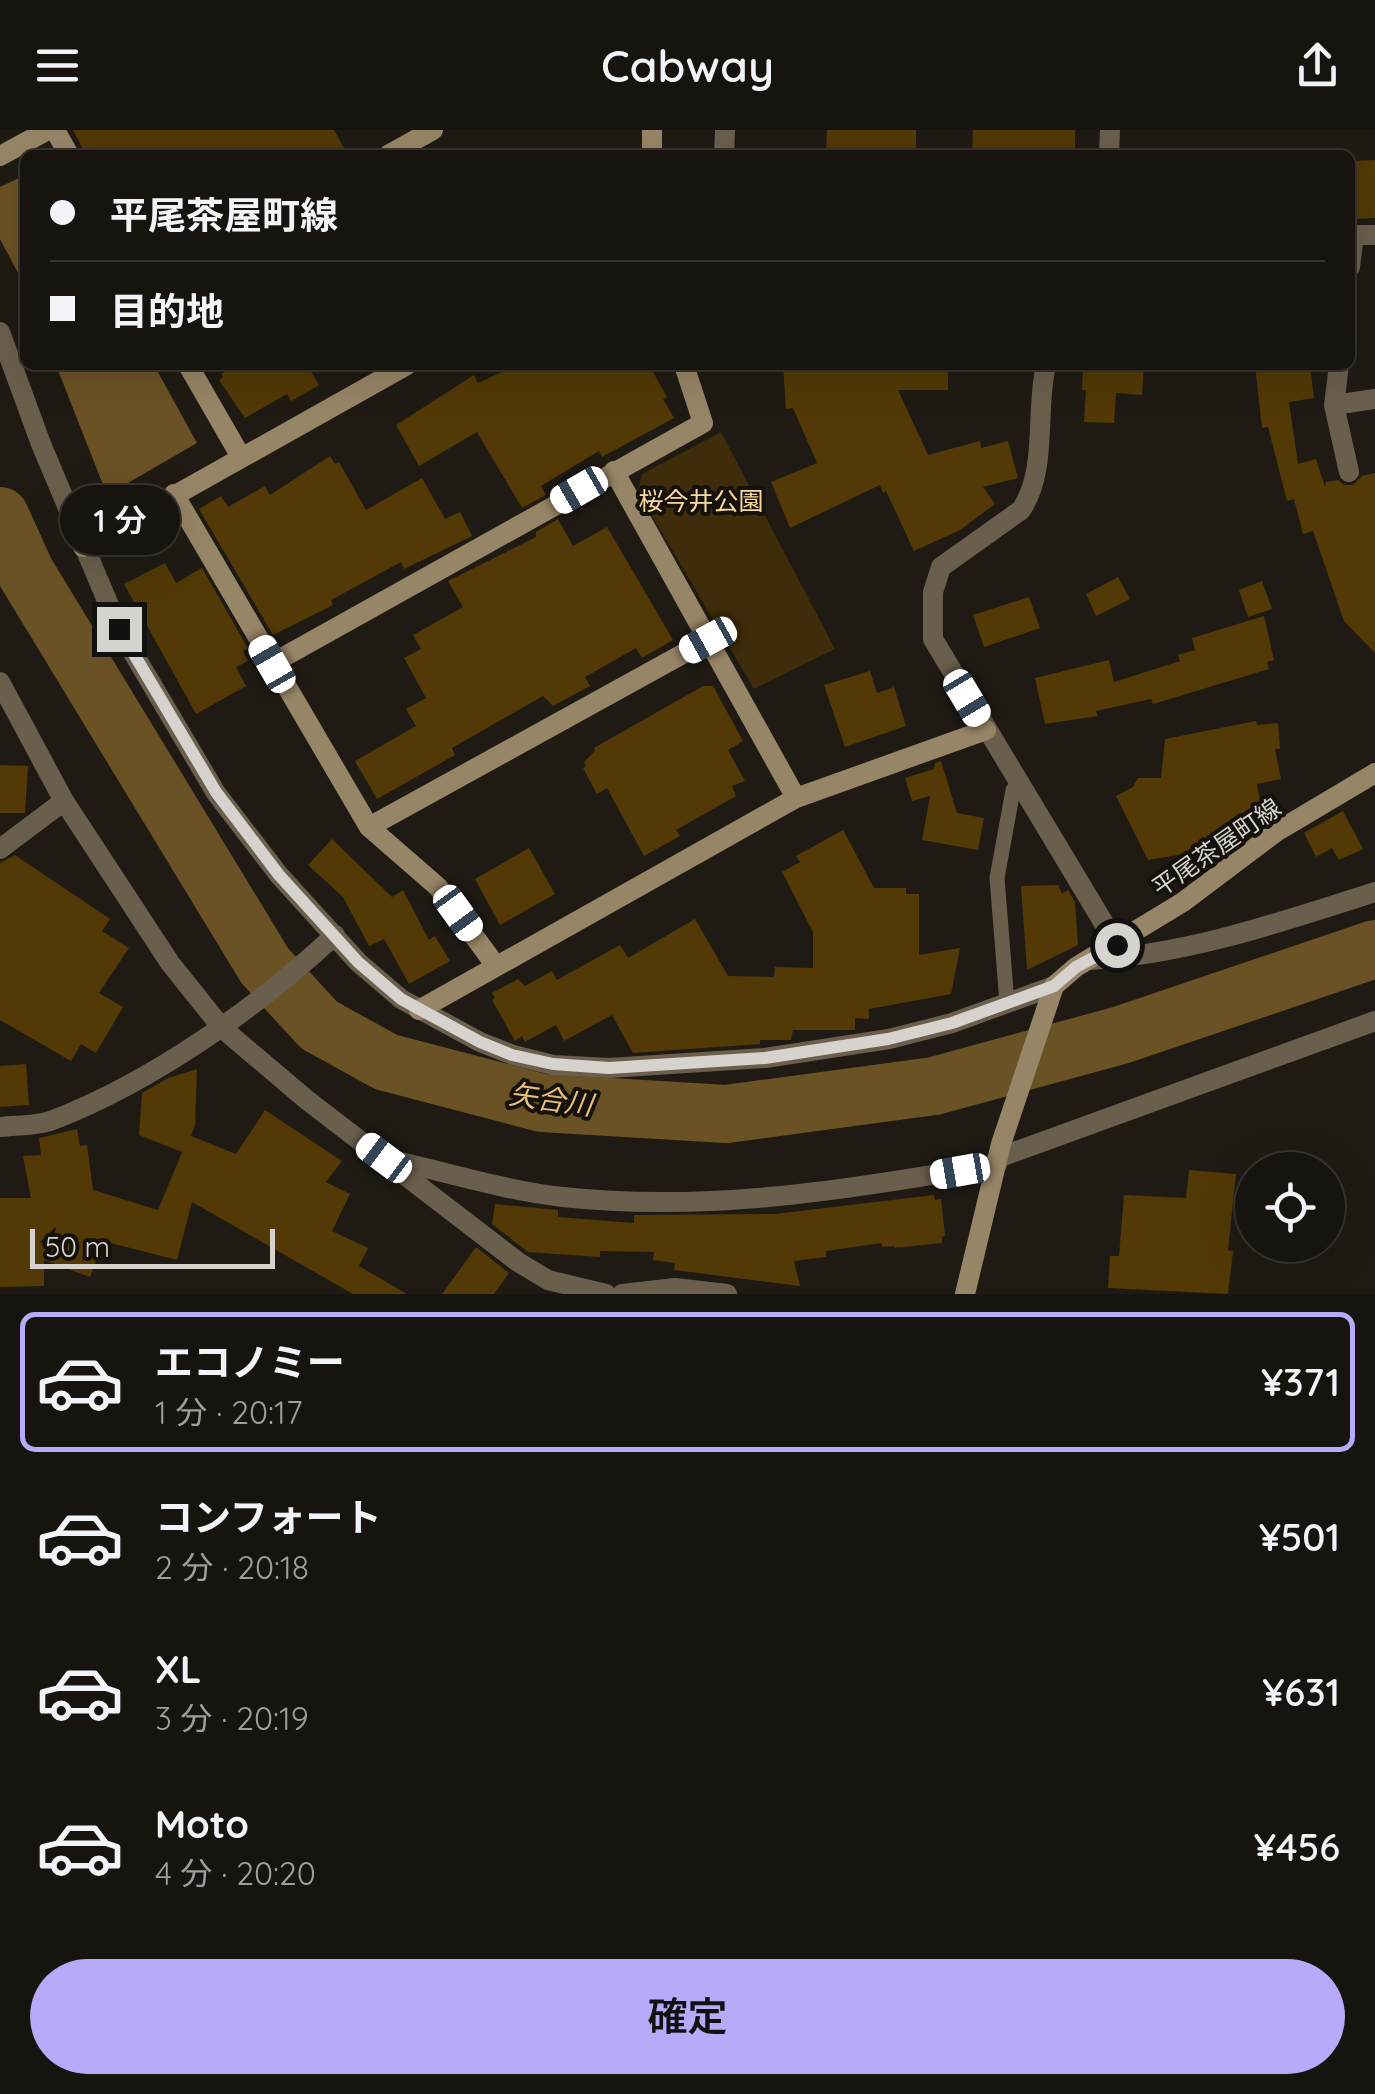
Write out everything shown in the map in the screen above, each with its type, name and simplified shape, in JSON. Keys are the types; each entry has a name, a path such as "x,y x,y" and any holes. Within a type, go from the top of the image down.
{"street":[{"path":"0,156 52,130"},
{"path":"397,150 433,130"},
{"path":"0,332 82,547 119,629 216,792 330,940 420,1010 512,1055 553,1064 609,1068 712,1064 854,1045 952,1023 1054,986"},
{"path":"191,370 241,457"},
{"path":"82,547 398,370"},
{"path":"272,664 704,423 686,370"},
{"path":"1045,370 1040,387 1035,481 1029,498 1021,510 941,567 933,592 933,639 1117,945"},
{"path":"1338,370 1334,405 1348,472"},
{"path":"1334,405 1375,400"},
{"path":"614,471 796,798"},
{"path":"174,494 369,827 438,887 496,966"},
{"path":"369,827 708,640"},
{"path":"0,682 64,801 170,963 229,1022 384,1158 518,1262 548,1280 606,1294"},
{"path":"420,1010 796,798 986,730"},
{"name":"平尾茶屋町線","path":"1054,986 1184,902 1276,832 1375,774"},
{"path":"0,849 64,801"},
{"path":"1090,960 1138,957 1232,938 1375,892"},
{"path":"0,1127 50,1122 130,1082 229,1022 330,940"},
{"path":"966,1294 999,1155 1054,986"},
{"path":"384,1158 530,1193 596,1200 651,1202 800,1196 999,1155 1375,1021"},
{"path":"622,1294 674,1288 727,1294"}],"lane":[{"path":"1007,1003 997,878 1013,790 1019,782"}],"green space":[{"name":"桜今井公園","path":"721,432 835,649 754,689 638,492 642,474"}],"shaded area":[{"path":"20,177 20,277 0,239 0,187"},
{"path":"58,370 157,370 197,443 107,495"}],"building":[{"path":"73,130 334,130 345,150 83,150"},
{"path":"827,130 916,130 916,150 826,150"},
{"path":"973,130 1075,130 1075,150 972,150"},
{"path":"1375,160 1375,218 1355,219 1355,161"},
{"path":"228,370 310,370 319,385 291,401 287,394 245,418 219,380"},
{"path":"506,370 652,370 674,418 602,457 599,451 541,486 546,495 522,508 477,432 419,466 396,425 474,375 478,383"},
{"path":"783,370 948,370 948,390 898,390 928,455 980,441 981,448 1008,441 1018,478 983,487 995,504 960,530 914,551 880,485 790,528 771,482 817,463 793,408 786,409"},
{"path":"1083,370 1144,370 1142,395 1116,393 1114,423 1084,422 1086,390 1082,390"},
{"path":"1256,370 1311,370 1314,398 1289,402 1298,464 1316,459 1325,487 1326,482 1338,480 1353,485 1362,476 1375,473 1375,653 1344,621 1313,531 1303,534 1294,499 1287,501 1268,427 1262,428"},
{"path":"330,456 335,464 339,462 366,510 422,478 445,519 460,512 472,536 404,569 401,562 331,600 333,605 273,635 199,509 221,496 228,507 265,486 270,495"},
{"path":"558,519 573,546 607,527 673,640 642,658 636,648 585,677 590,686 553,706 543,696 452,748 455,755 377,799 355,761 416,726 406,709 426,698 404,658 421,649 413,635 463,607 448,581 536,537 536,532"},
{"path":"165,563 176,583 202,568 248,648 243,651 248,661 236,667 246,686 196,714 124,584"},
{"path":"1118,577 1130,599 1096,616 1086,594"},
{"path":"1262,581 1272,609 1248,617 1239,590"},
{"path":"1029,597 1040,628 984,647 973,615"},
{"path":"1264,616 1274,660 1267,662 1269,669 1153,704 1151,699 1096,711 1098,716 1045,724 1035,678 1109,660 1114,682 1180,661 1178,655 1195,650 1192,638"},
{"path":"870,671 877,693 894,687 906,726 845,747 824,685"},
{"path":"703,686 713,686 743,741 728,750 745,781 732,786 736,796 676,830 680,836 644,856 607,788 597,794 583,768 584,762 594,748"},
{"path":"1256,721 1257,725 1278,723 1280,749 1275,749 1281,779 1257,784 1264,824 1206,836 1208,850 1148,860 1116,796 1133,787 1138,778 1161,778 1165,739"},
{"path":"941,761 957,813 984,818 978,850 922,840 930,796 912,801 905,778 934,769 935,763"},
{"path":"0,765 28,766 25,813 0,813"},
{"path":"1343,811 1363,849 1339,860 1332,848 1316,857 1304,833"},
{"path":"843,830 874,888 906,888 906,894 919,894 919,955 960,948 951,994 869,1009 869,1019 855,1018 855,1030 793,1030 791,1040 760,1040 760,1044 633,1053 612,1015 564,1041 556,1025 525,1042 522,1036 515,1041 492,1000 492,993 518,979 525,986 552,971 557,980 620,945 628,958 695,919 728,976 774,977 775,967 813,968 813,932 782,872 800,862 796,856"},
{"path":"332,839 392,897 403,890 429,940 435,936 450,961 409,984 384,939 369,946 343,897 308,865"},
{"path":"529,848 555,894 500,925 475,879"},
{"path":"15,855 110,919 102,931 129,948 99,993 123,1007 96,1053 81,1044 71,1061 0,1020 0,863"},
{"path":"1058,885 1062,894 1068,890 1075,902 1078,945 1027,970 1021,886"},
{"path":"26,1064 29,1105 0,1107 0,1066"},
{"path":"197,1069 195,1125 191,1136 236,1154 265,1110 342,1161 326,1182 350,1194 332,1231 368,1248 359,1266 407,1294 353,1294 192,1202 177,1260 103,1241 90,1277 44,1260 44,1286 0,1287 0,1198 31,1198 23,1156 41,1155 39,1138 77,1129 80,1146 87,1145 93,1190 158,1210 182,1152 139,1135 142,1093 168,1078"},
{"path":"1189,1170 1235,1174 1228,1294 1108,1288 1110,1256 1119,1256 1124,1195 1186,1198"},
{"path":"934,1195 935,1200 941,1199 945,1236 942,1243 894,1248 882,1247 882,1243 826,1251 826,1257 794,1261 800,1286 674,1270 675,1263 653,1260 654,1252 600,1251 600,1257 528,1252 492,1224 495,1204 558,1210 558,1217 634,1223 634,1215 775,1214"},
{"path":"476,1247 509,1273 494,1294 442,1294"}],"waterway":[{"name":"矢合川","path":"0,516 26,573 265,966 319,1025 386,1062 542,1103 726,1114 934,1086 1121,1035 1375,949"}],"route":[{"path":"119,629 216,792 279,875 358,962 401,999 512,1055 553,1064 609,1068 712,1064 888,1039 952,1023 1054,986 1076,967 1117,945"}]}
